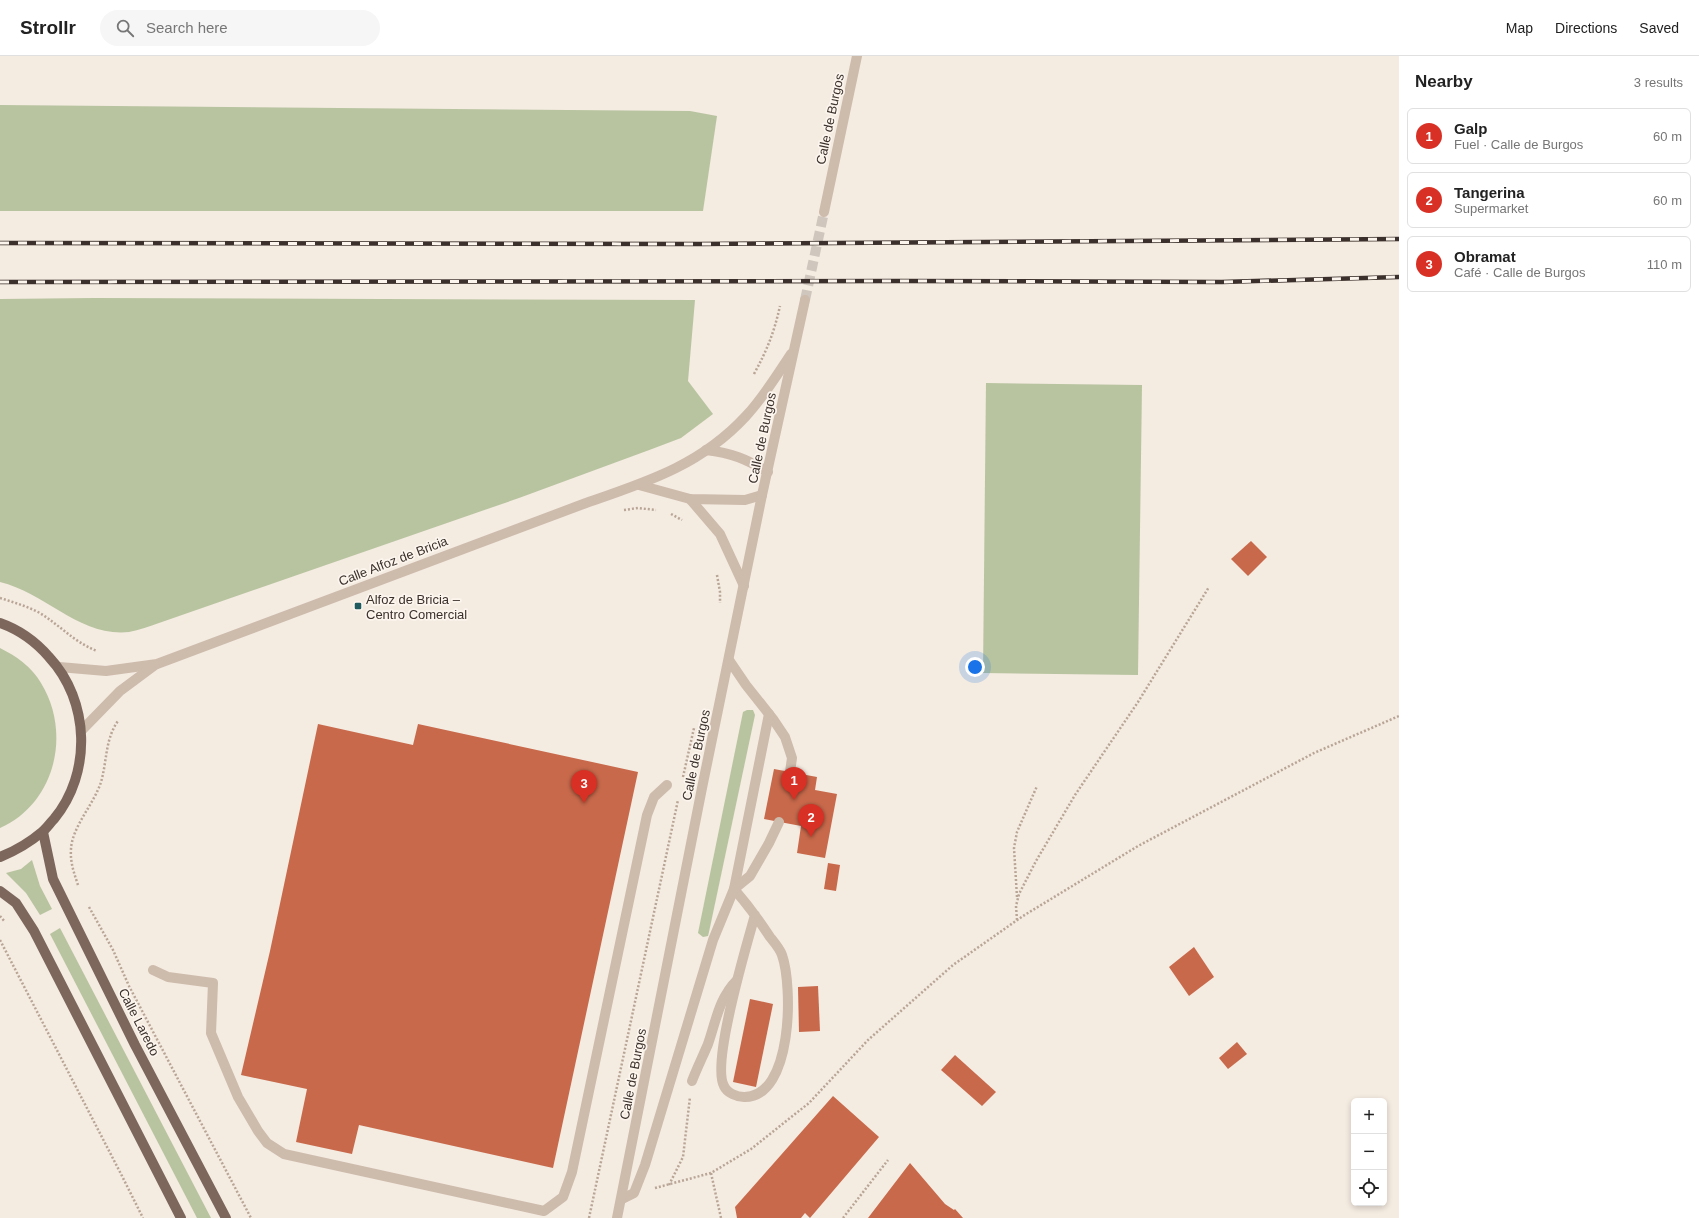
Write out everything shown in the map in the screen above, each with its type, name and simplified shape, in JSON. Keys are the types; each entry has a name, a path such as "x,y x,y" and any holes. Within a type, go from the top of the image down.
{"main road":[{"path":"0,624 10,627 37,644 59,667 74,697 82,730 81,758 74,785 61,810 42,832 18,850 0,857"},
{"name":"Calle Laredo","path":"42,832 53,879 135,1045 226,1218"},
{"path":"0,891 16,903 34,931 181,1218"}],"street":[{"name":"Calle de Burgos","path":"824,212 857,56"},
{"name":"Calle de Burgos","path":"617,1218 622,1199 702,788 762,495 805,300"},
{"name":"Calle Alfoz de Bricia","path":"59,667 106,671 157,664 565,511 639,485 686,464 728,433 747,415 794,351"},
{"path":"706,450 725,452 734,455 749,461 768,472"},
{"path":"639,485 690,499 745,500 762,495"},
{"path":"690,499 720,534 744,586"},
{"path":"729,660 785,737 792,758 790,772"},
{"name":"Calle Alfoz de Bricia","path":"82,730 120,691 157,664"},
{"path":"622,1199 634,1193 713,940 734,889 769,714"},
{"path":"153,970 168,977 213,983 211,1033 238,1097 258,1131 267,1143 284,1154 544,1211 563,1197 572,1172 647,816 654,797 667,785"},
{"path":"734,889 750,876 770,843 779,822"},
{"path":"734,889 755,915 782,954 788,1004 787,1032 778,1068 767,1088 753,1097 739,1097 729,1092 723,1086 723,1048 737,980 755,915"},
{"path":"692,1081 707,1045 722,1000 737,980"}],"path":[{"path":"751,379 766,353 775,330 780,306"},
{"path":"619,511 638,508 661,511"},
{"path":"666,513 684,521"},
{"path":"716,569 720,592 720,607"},
{"path":"1017,900 1036,861 1075,795 1138,702 1209,587"},
{"path":"0,598 38,612 82,645 101,653"},
{"path":"634,1193 711,1173 751,1149 809,1103 868,1040 953,965 1017,920 1138,846 1314,753 1399,716"},
{"path":"78,887 71,863 70,848 74,835 101,783 108,743 116,723 121,718"},
{"path":"682,781 696,720"},
{"path":"1017,920 1014,848 1017,832 1037,786"},
{"path":"589,1218 679,797"},
{"path":"87,904 113,950 129,986 251,1218"},
{"path":"0,940 122,1174 143,1218"},
{"path":"668,1185 683,1157 692,1081"},
{"path":"843,1218 888,1160"},
{"path":"711,1173 721,1218"}],"green space":[{"path":"0,105 690,111 717,116 703,211 0,211"},
{"path":"0,299 695,300 688,381 713,414 681,438 519,498 148,627 129,632 111,632 94,628 78,621 33,595 0,582"},
{"path":"986,383 1142,385 1138,675 983,673"},
{"path":"0,648 23,662 41,683 50,703 55,723 56,745 53,765 45,785 34,802 19,817 0,828"},
{"path":"753,710 755,715 709,932 708,936 703,937 698,933 743,712"},
{"path":"32,860 40,886 52,909 40,915 26,893 6,873 21,869"},
{"path":"60,928 211,1218 197,1218 50,934"}],"building":[{"path":"1251,541 1267,557 1248,576 1231,559"},
{"path":"318,724 413,745 418,724 638,772 553,1168 359,1125 352,1154 296,1142 307,1089 241,1075 270,951"},
{"path":"774,769 817,777 815,790 837,794 825,858 797,853 801,826 764,819"},
{"path":"828,863 840,865 836,891 824,889"},
{"path":"1194,947 1214,977 1189,996 1169,967"},
{"path":"818,986 820,1031 799,1032 798,987"},
{"path":"750,999 773,1004 756,1087 733,1082"},
{"path":"1237,1042 1247,1054 1228,1069 1219,1058"},
{"path":"955,1055 996,1092 982,1106 941,1070"},
{"path":"833,1096 879,1137 810,1218 805,1213 801,1218 737,1218 735,1207"},
{"path":"910,1163 945,1204 954,1210 955,1209 963,1218 868,1218"}],"tunnel":[{"path":"805,300 824,212"}],"railway":[{"path":"0,243 700,244 1399,239"},
{"path":"0,282 1222,282 1399,277"}],"place":[{"name":"Alfoz de Bricia – Centro Comercial","path":"358,606"},
{"name":"Galp","path":"794,800"},
{"name":"Obramat","path":"584,803"},
{"name":"Tangerina","path":"811,837"}]}
